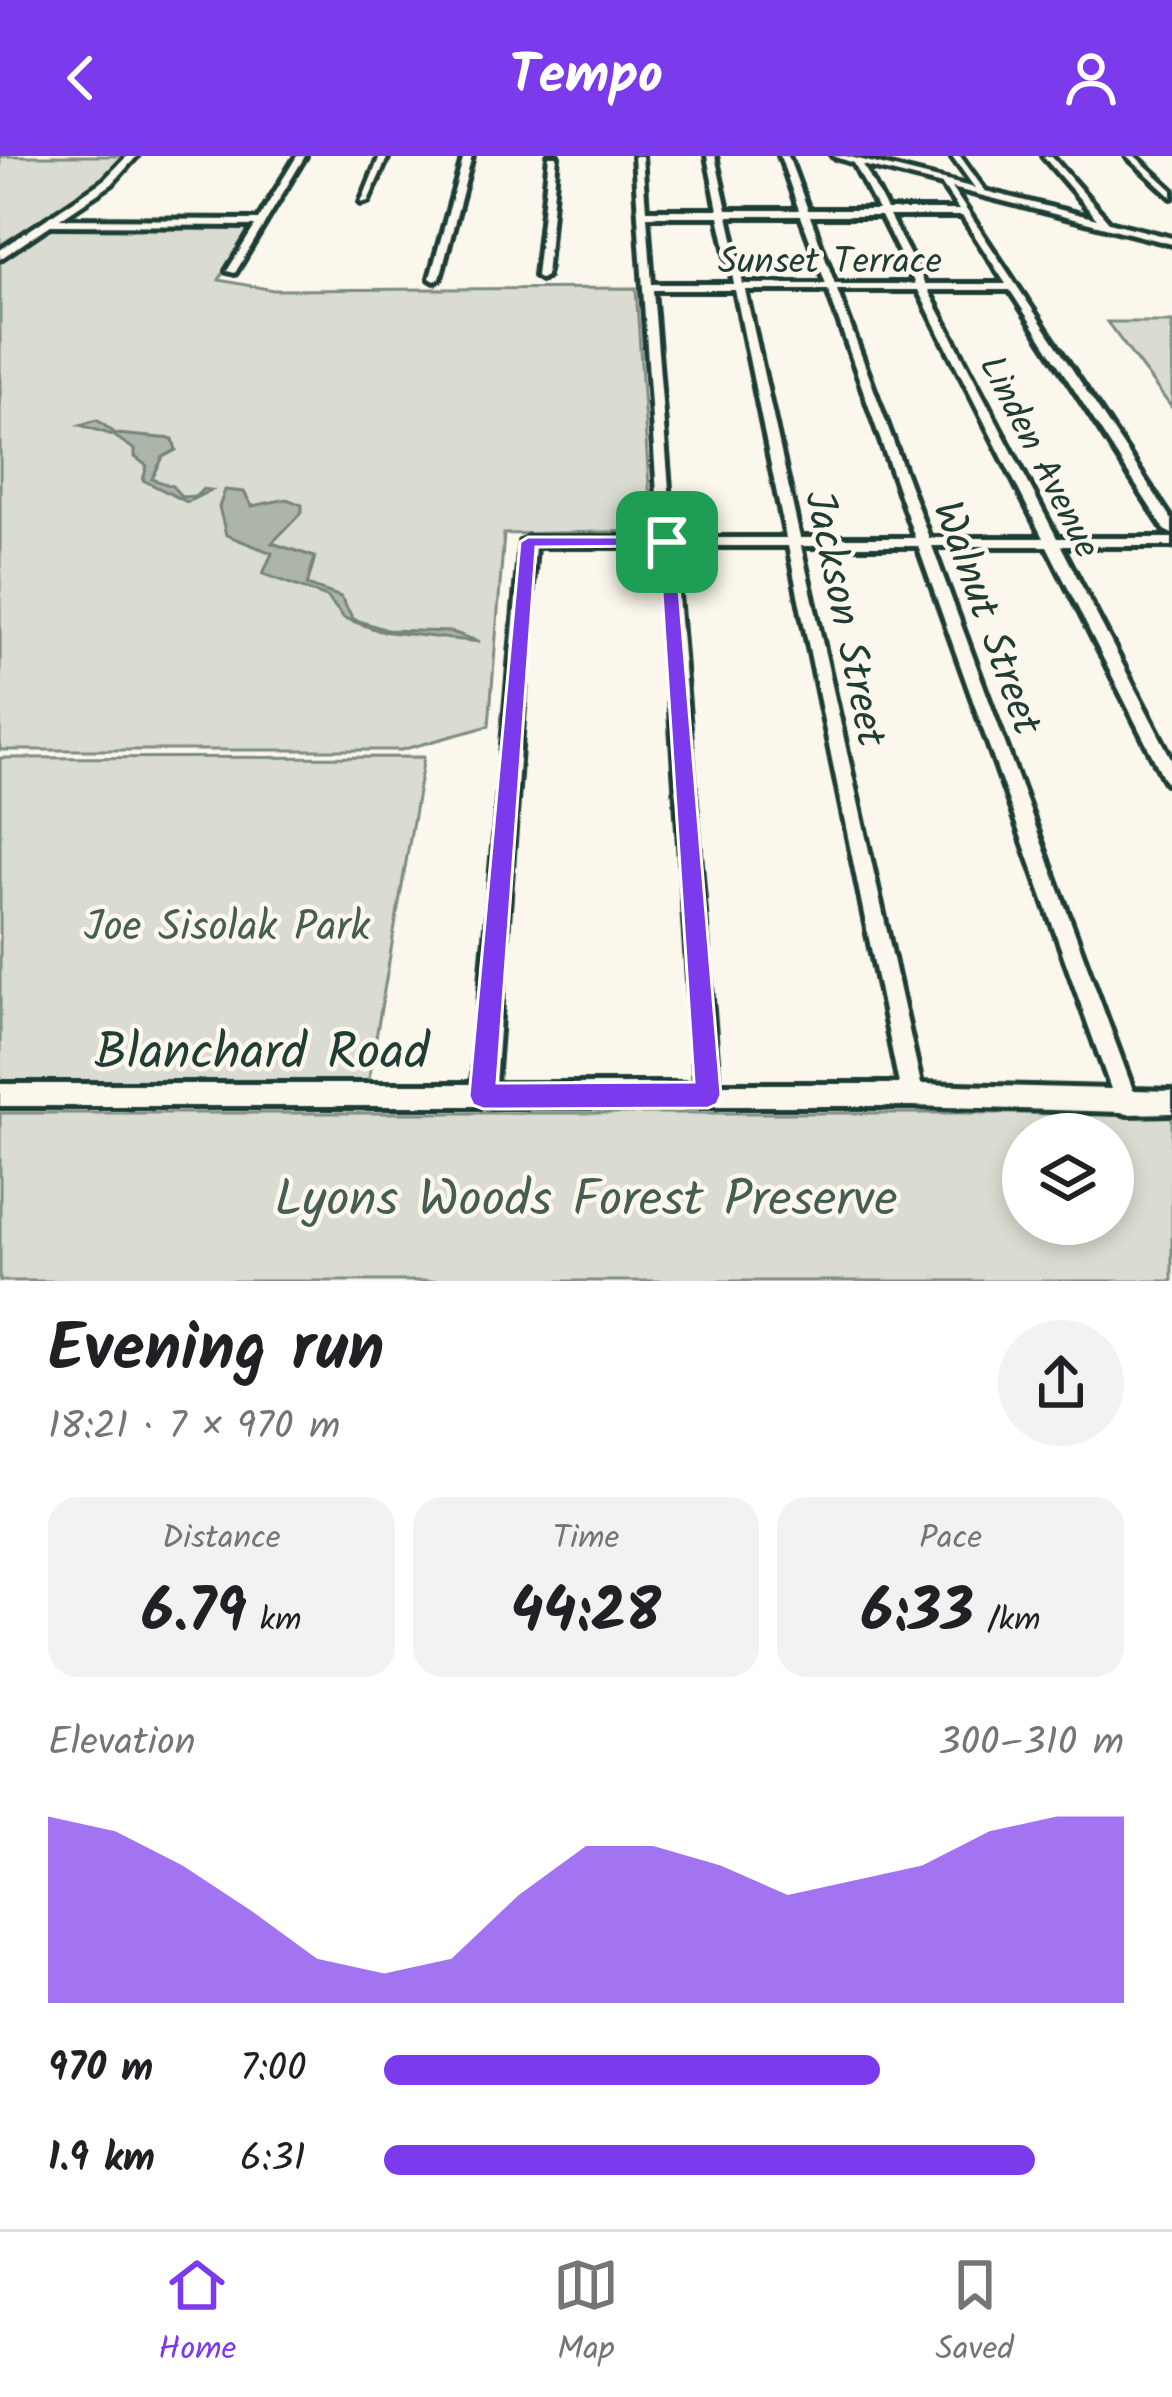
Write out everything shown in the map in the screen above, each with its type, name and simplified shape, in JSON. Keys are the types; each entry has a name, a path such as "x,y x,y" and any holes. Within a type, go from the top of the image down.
{"main road":[{"path":"0,254 108,182 131,156"}],"street":[{"path":"232,271 301,156"},
{"path":"364,201 384,156"},
{"path":"435,278 468,156"},
{"path":"541,277 553,156"},
{"path":"638,156 708,1095"},
{"name":"Jackson Street","path":"711,156 912,1095"},
{"name":"Walnut Street","path":"784,156 1127,1103"},
{"path":"837,156 1172,241"},
{"path":"956,156 982,193"},
{"path":"1131,156 1172,195"},
{"path":"1048,158 1107,224"},
{"name":"Linden Avenue","path":"868,161 884,213 1172,777"},
{"path":"945,183 1172,530"},
{"path":"642,213 964,213"},
{"path":"50,222 261,223"},
{"name":"Sunset Terrace","path":"648,287 1013,287"},
{"path":"483,1096 528,542 1172,542"},
{"name":"Blanchard Road","path":"0,1095 912,1095 1172,1102"}],"green space":[{"path":"0,156 125,156 101,181 0,245"},
{"path":"54,225 251,226 219,280 273,290 636,288 652,531 504,534 489,726 401,750 0,750 0,261"},
{"path":"1107,322 1172,322 1172,408"},
{"name":"Joe Sisolak Park","path":"424,757 367,1090 0,1085 0,758"},
{"name":"Lyons Woods Forest Preserve","path":"0,1113 1002,1113 1002,1245 1134,1245 1134,1113 1172,1113 1172,1281 0,1281"}],"shaded area":[{"path":"97,420 116,434 173,439 176,450 163,457 152,479 172,486 182,497 211,490 187,502 143,480 147,466 135,457 135,450 113,435 80,425"},
{"path":"225,490 244,492 252,506 287,499 302,505 302,512 272,543 315,557 307,585 341,597 353,619 387,630 452,632 480,642 380,631 344,618 327,597 263,574 272,553 226,535 219,507"}],"route":[{"path":"528,542 667,542 708,1095 483,1096 528,542"}]}
